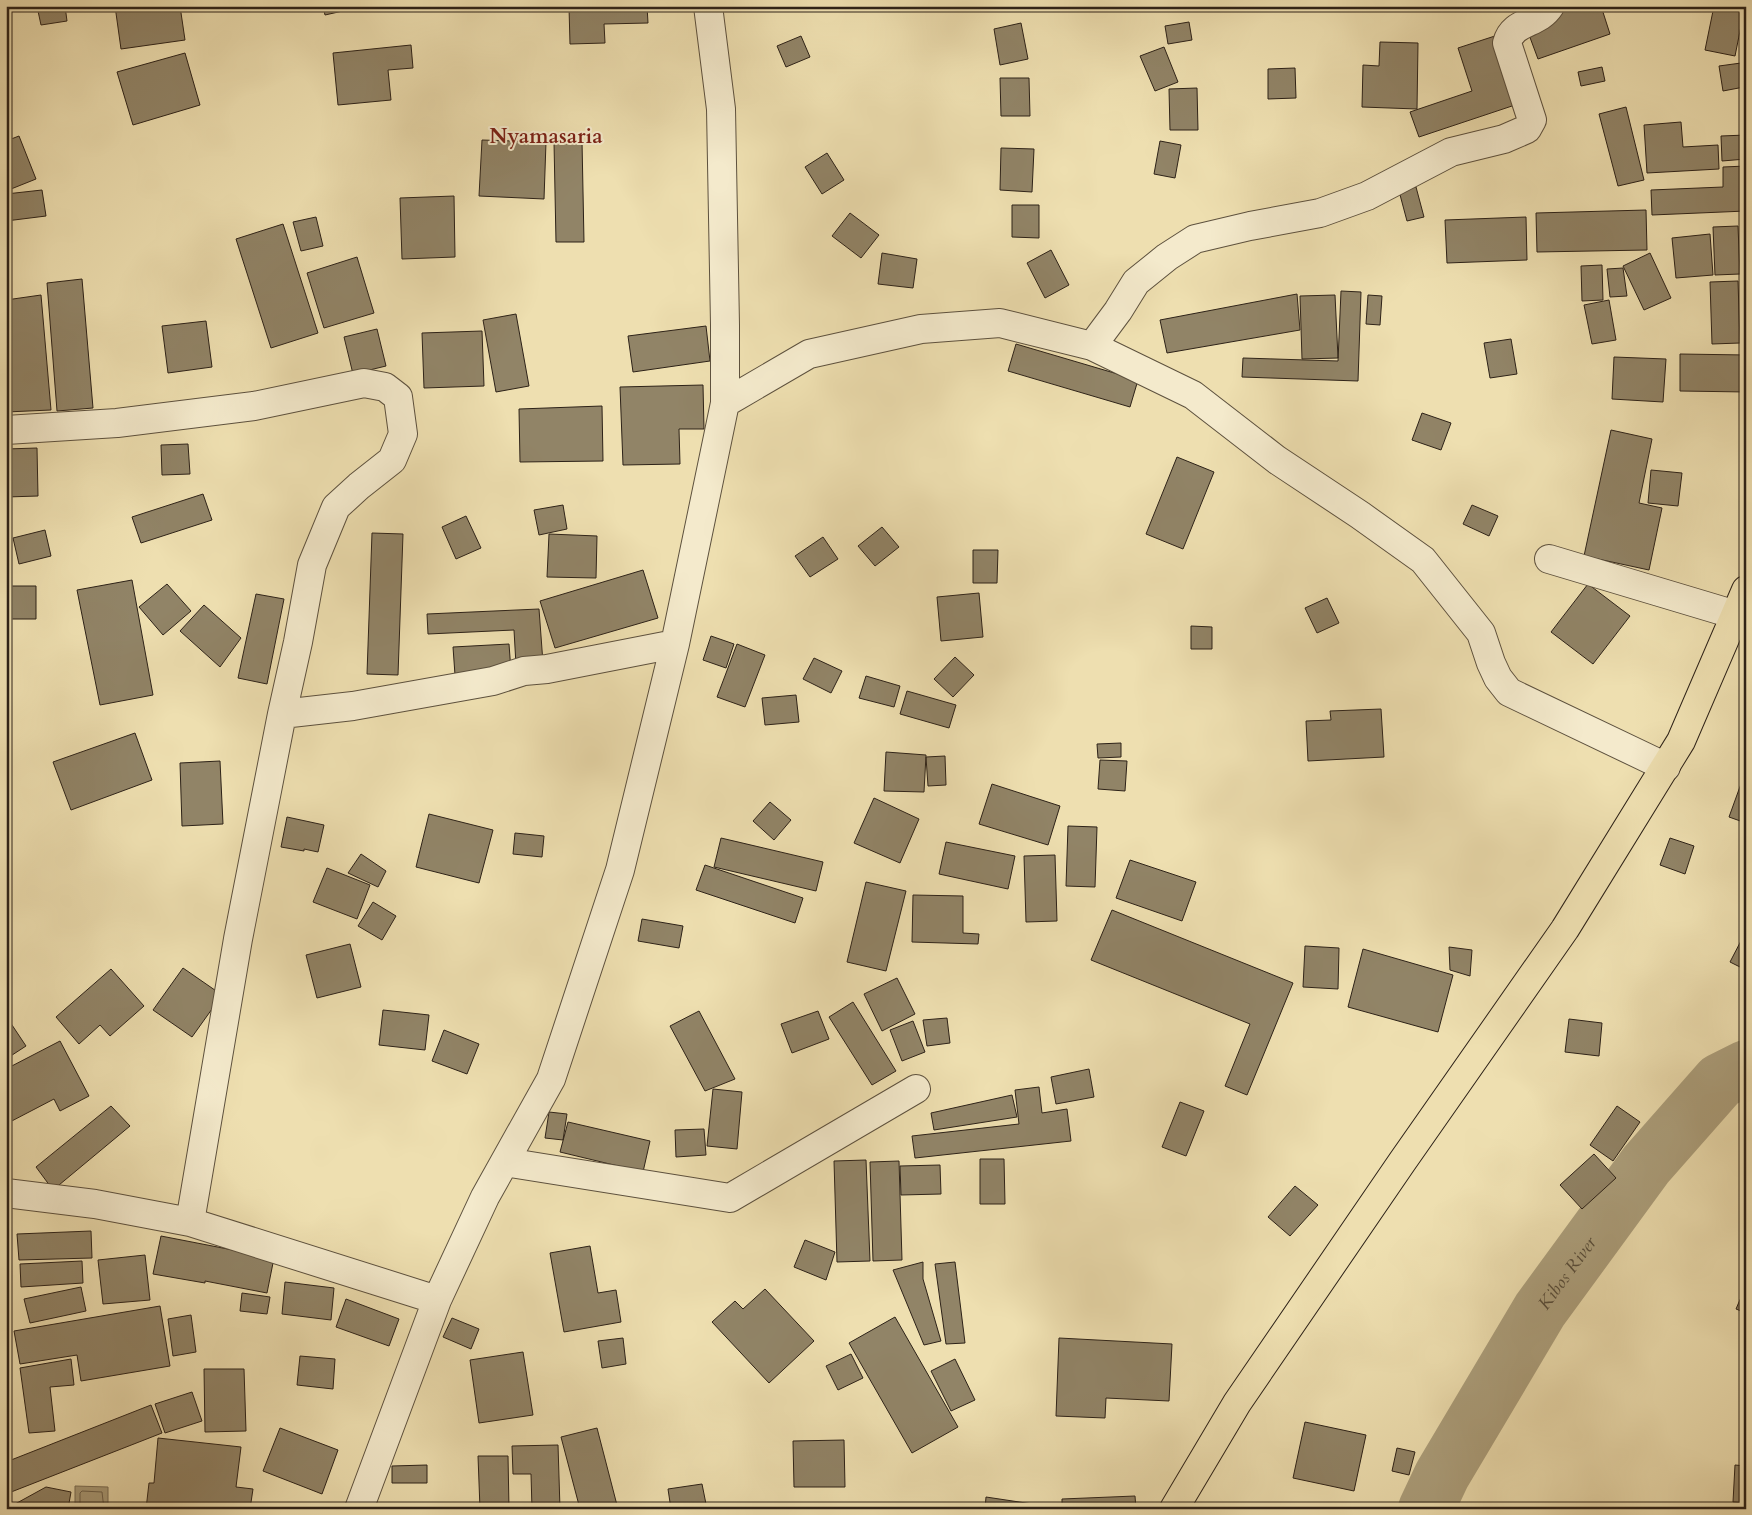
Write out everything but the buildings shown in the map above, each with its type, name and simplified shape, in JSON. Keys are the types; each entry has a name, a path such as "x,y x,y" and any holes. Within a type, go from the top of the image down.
{"main road":[{"path":"1174,1509 1237,1403 1565,929 1681,742 1743,607"}],"street":[{"path":"359,1509 437,1300 485,1197 551,1079 620,870 675,644 725,403 721,109 708,6"},
{"path":"1092,346 1118,311 1136,282 1167,257 1195,239 1320,212 1367,196 1451,152 1504,139 1527,129 1532,120 1507,43 1509,35 1516,28 1544,14 1550,6"},
{"path":"725,403 809,354 921,329 1000,323 1092,346 1193,395 1277,460 1424,560 1481,633 1498,678 1509,692 1666,766"},
{"path":"6,430 117,423 254,406 364,383 385,387 398,397 403,434 392,460 336,507 312,565 238,939 190,1222"},
{"path":"1549,558 1743,607"},
{"path":"282,714 372,703 493,681 524,671 547,669 675,644"},
{"path":"505,1162 730,1198 916,1088"},
{"path":"6,1193 95,1204 190,1222 437,1300"}],"water":[{"path":"75,1486 108,1487 108,1509 75,1509"}],"waterway":[{"name":"Kibos River","path":"1426,1509 1442,1475 1540,1310 1646,1165 1720,1081 1746,1068"}],"district":[{"name":"Nyamasaria","path":"546,136"}]}
